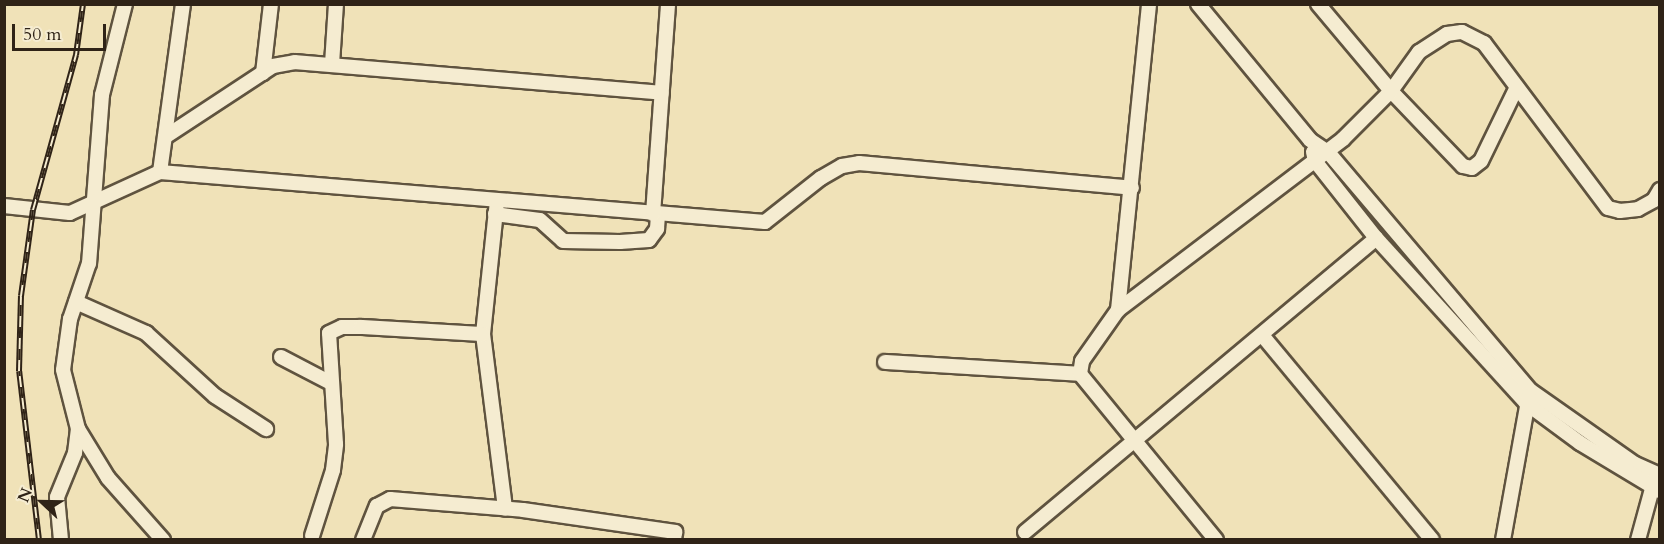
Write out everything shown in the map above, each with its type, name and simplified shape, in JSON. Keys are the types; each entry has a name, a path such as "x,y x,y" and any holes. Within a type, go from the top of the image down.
{"street":[{"path":"126,4 102,95 89,263 76,302 63,370 78,429 108,478 163,540"},
{"path":"160,172 183,4"},
{"path":"263,73 271,4"},
{"path":"332,64 336,4"},
{"path":"496,208 540,220 563,241 649,240 657,229 668,4"},
{"path":"1118,310 1149,4"},
{"path":"1198,4 1310,140 1328,152 1529,397 1503,540"},
{"path":"1318,4 1391,91 1453,159 1472,168 1481,161 1496,136 1517,87"},
{"path":"1080,374 1082,361 1118,310 1328,152 1391,91 1419,52 1447,34 1462,32 1484,43 1608,207 1620,211 1638,209 1654,200 1659,190"},
{"path":"165,137 263,73 295,62 662,93"},
{"path":"1310,140 1315,161 1376,238 1529,397 1635,464 1657,481 1638,540"},
{"path":"4,207 70,213 94,200 160,172 496,208 656,214 765,222 821,178 842,166 859,163 1132,188"},
{"path":"496,208 483,334 505,509"},
{"path":"1025,532 1133,438 1262,335 1376,238"},
{"path":"76,302 146,333 215,396 266,429"},
{"path":"313,538 335,453 329,333 342,327 483,334"},
{"path":"1262,335 1432,540"},
{"path":"281,357 331,383"},
{"path":"885,362 1080,374 1216,540"},
{"path":"61,540 57,497 75,453 78,429"},
{"path":"363,540 377,506 390,499 505,509 675,532 674,540"}],"railway":[{"path":"39,540 19,371 21,296 33,210 76,55 83,4"}]}
